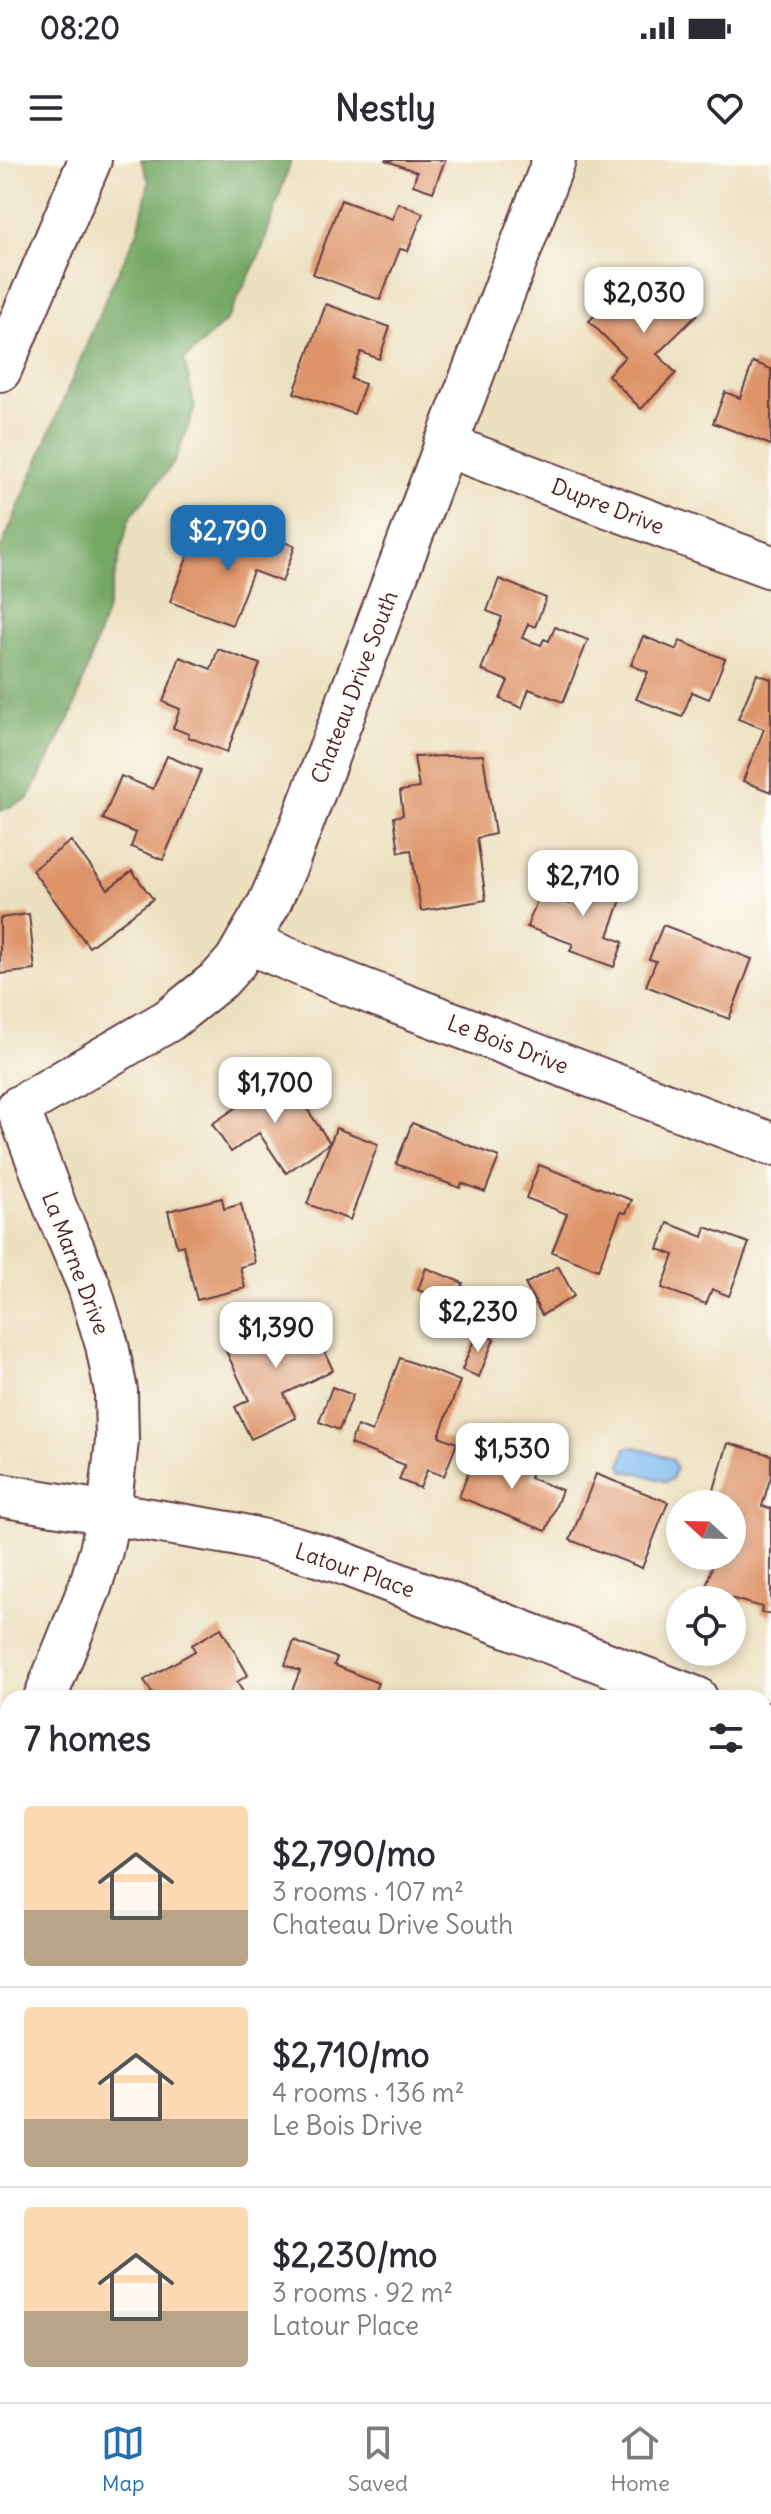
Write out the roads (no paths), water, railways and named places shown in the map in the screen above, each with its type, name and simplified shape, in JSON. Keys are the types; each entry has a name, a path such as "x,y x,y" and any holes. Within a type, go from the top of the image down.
{"street":[{"path":"0,370 90,160"},
{"name":"Chateau Drive South","path":"9,1105 169,1020 220,979 236,961 269,904 554,160"},
{"name":"Dupre Drive","path":"445,445 771,567"},
{"name":"Le Bois Drive","path":"247,942 343,982 771,1144"},
{"name":"La Marne Drive","path":"9,1105 89,1286 107,1345 116,1391 117,1441 109,1512 90,1587 48,1690"},
{"name":"Latour Place","path":"0,1495 234,1534 295,1548 340,1562 675,1690"}],"water":[{"path":"636,1447 672,1459 676,1467 672,1479 666,1482 640,1473 625,1472 621,1465 626,1448"}]}
